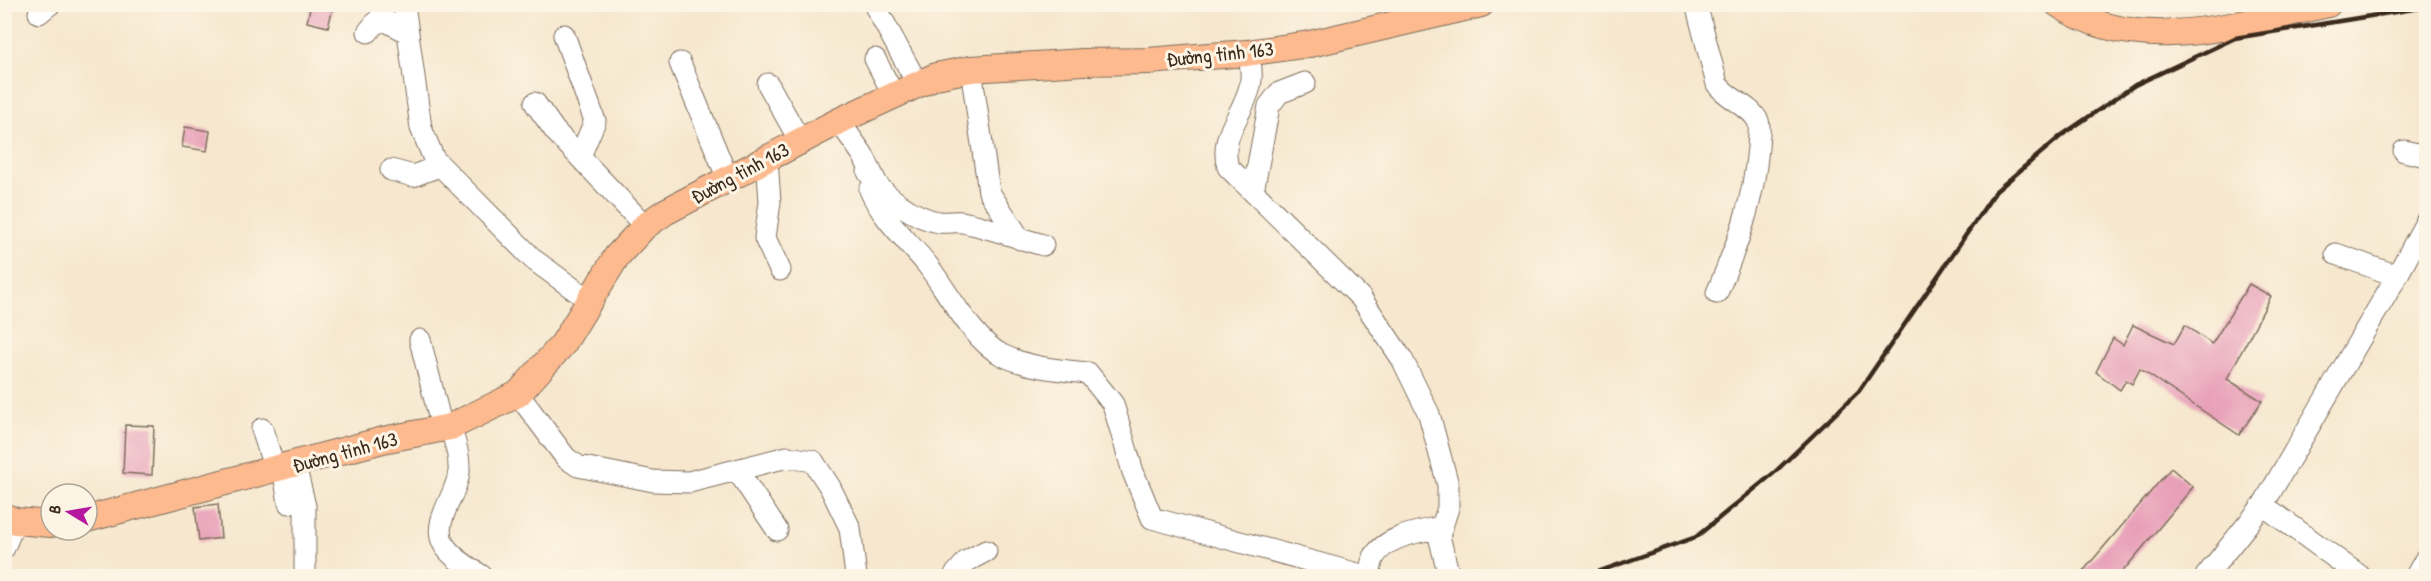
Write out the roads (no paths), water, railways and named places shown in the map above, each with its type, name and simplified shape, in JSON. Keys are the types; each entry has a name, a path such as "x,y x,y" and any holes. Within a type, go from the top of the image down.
{"main road":[{"name":"Đường tỉnh 163","path":"99,516 383,440 446,427 518,394 562,344 617,256 645,226 665,212 800,141 917,83 971,69 1083,62 1148,61 1247,53 1310,44 1481,4"},
{"path":"2058,4 2104,27 2168,34 2212,28 2328,4"},
{"path":"10,518 39,522"}],"street":[{"path":"404,4 421,128 426,144 439,166 534,260 590,301"},
{"path":"874,4 917,83"},
{"path":"1696,4 1717,84 1724,94 1752,113 1759,124 1756,168 1746,223 1717,293"},
{"path":"368,32 378,20 382,19 408,32"},
{"path":"564,35 595,122 580,156"},
{"path":"1247,53 1254,73 1249,94 1229,133 1224,155 1228,167 1283,218 1361,298 1402,359 1429,414 1441,452 1449,496 1440,527 1440,544 1449,576"},
{"path":"875,59 893,94"},
{"path":"680,63 728,179"},
{"path":"971,69 989,192 1020,239"},
{"path":"1253,192 1269,106 1280,93 1305,83"},
{"path":"768,84 800,141"},
{"path":"535,103 555,131 645,226"},
{"path":"839,121 863,155 877,184 890,197 912,211 937,222 961,222 1043,245"},
{"path":"2404,151 2427,156"},
{"path":"767,159 770,202 765,238 780,270"},
{"path":"391,170 413,176 439,166"},
{"path":"877,184 870,190 877,206 925,262 979,336 1001,355 1042,368 1088,373 1113,404 1133,472 1152,518 1193,531 1367,576 1374,557 1385,547 1400,537 1440,527"},
{"path":"2206,576 2263,505 2427,222"},
{"path":"2336,254 2397,276"},
{"path":"420,340 446,427 459,454 456,490 441,522 440,534 444,545 482,576"},
{"path":"518,394 566,458 578,466 653,481 689,483 787,457 813,461 830,487 850,528 856,576"},
{"path":"262,429 305,506 305,576"},
{"path":"284,468 289,503"},
{"path":"737,470 777,530"},
{"path":"2263,505 2360,576"},
{"path":"4,548 10,518"},
{"path":"954,576 967,561 986,551"},
{"path":"2416,576 2427,558"}],"railway":[{"path":"1586,576 1696,537 1775,472 1859,391 1996,191 2062,135 2135,85 2235,38 2426,7"}]}
